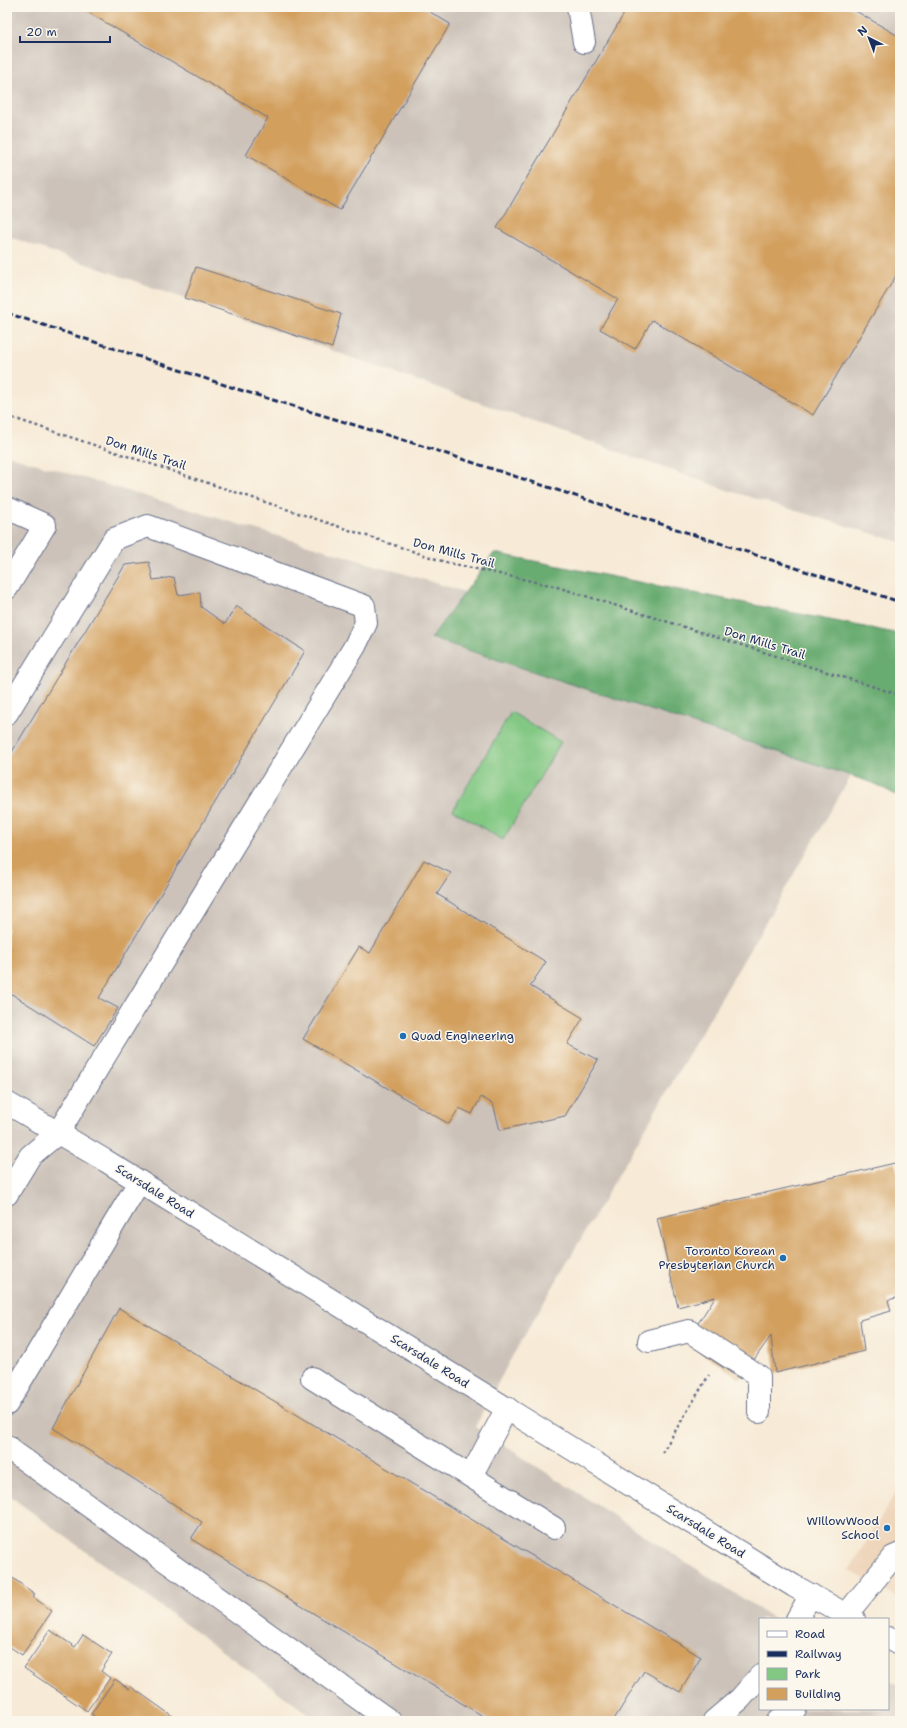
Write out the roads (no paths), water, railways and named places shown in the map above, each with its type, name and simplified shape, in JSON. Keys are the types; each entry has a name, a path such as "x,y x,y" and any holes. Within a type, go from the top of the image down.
{"street":[{"path":"578,7 584,42"},
{"path":"7,508 45,525 7,588"},
{"path":"7,713 114,539 148,526 364,606 366,623 356,646 58,1133 30,1156 7,1194"},
{"name":"Scarsdale Road","path":"7,1103 139,1182 811,1595 850,1617"},
{"path":"7,1404 139,1182"},
{"path":"649,1341 688,1331 759,1376 759,1412"},
{"path":"312,1378 554,1528"},
{"path":"471,1476 507,1408"},
{"path":"7,1446 12,1452 390,1721"},
{"path":"850,1617 892,1557 900,1554"},
{"path":"798,1618 811,1595"},
{"path":"889,1639 900,1645"},
{"path":"714,1721 740,1699 759,1677"},
{"path":"778,1721 794,1710"}],"railway":[{"path":"7,313 237,389 413,443 900,602"}],"place":[{"name":"Quad Engineering","path":"403,1036"},
{"name":"Toronto Korean Presbyterian Church","path":"783,1258"},
{"name":"WillowWood School","path":"887,1528"}]}
